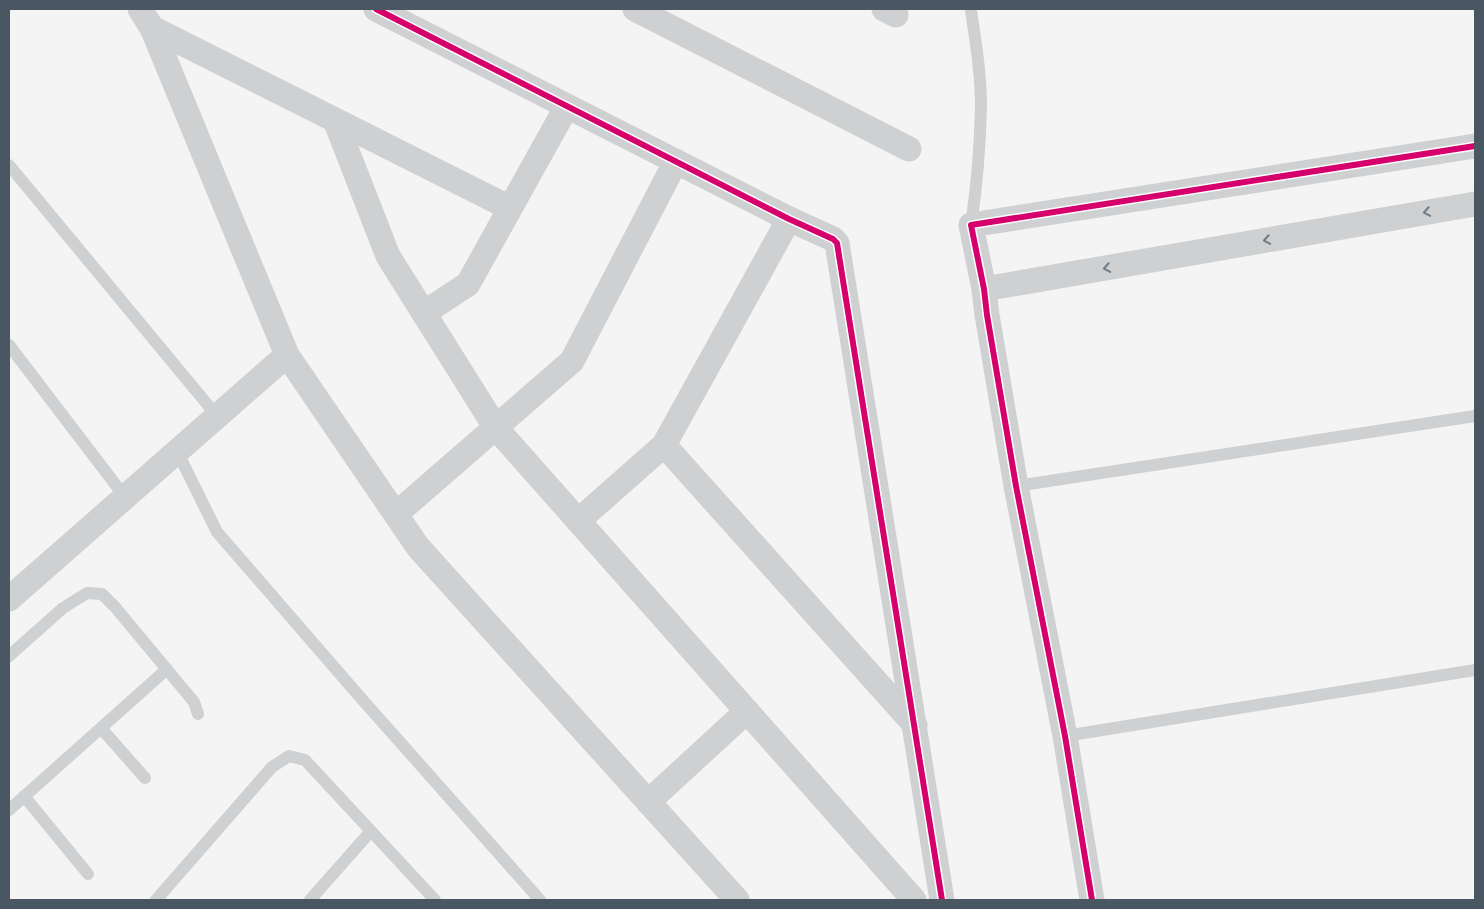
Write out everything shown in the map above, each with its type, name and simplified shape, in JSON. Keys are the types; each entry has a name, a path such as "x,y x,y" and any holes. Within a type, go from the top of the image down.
{"street":[{"path":"376,9 789,219 833,239 838,244 942,900"},
{"path":"635,9 909,149"},
{"path":"146,18 335,120 510,208"},
{"path":"146,18 287,355 418,547 737,900"},
{"path":"424,313 468,284 567,106"},
{"path":"335,120 388,256 496,428 914,900"},
{"path":"1092,900 1065,736 1016,486 984,289 971,225 1475,146"},
{"path":"396,514 572,361 676,161"},
{"path":"984,289 1475,204"},
{"path":"578,520 664,445 789,219"},
{"path":"9,599 287,355"},
{"path":"664,445 915,725"},
{"path":"648,802 747,711"}],"lane":[{"path":"971,11 977,50 981,106 975,200 971,225"},
{"path":"9,165 217,416"},
{"path":"9,345 125,497"},
{"path":"1016,486 1475,416"},
{"path":"178,451 217,532 540,900"},
{"path":"9,656 63,608 87,593 102,594 194,702 198,714"},
{"path":"9,810 166,669"},
{"path":"1065,736 1475,670"},
{"path":"100,728 145,778"},
{"path":"156,900 272,767 290,756 305,760 435,900"},
{"path":"24,796 88,874"},
{"path":"310,900 371,831"}],"cycle path":[{"path":"376,9 789,219 833,239 837,243 942,900"},
{"path":"1092,900 1065,736 1016,486 984,289 971,225 1475,146"}]}
